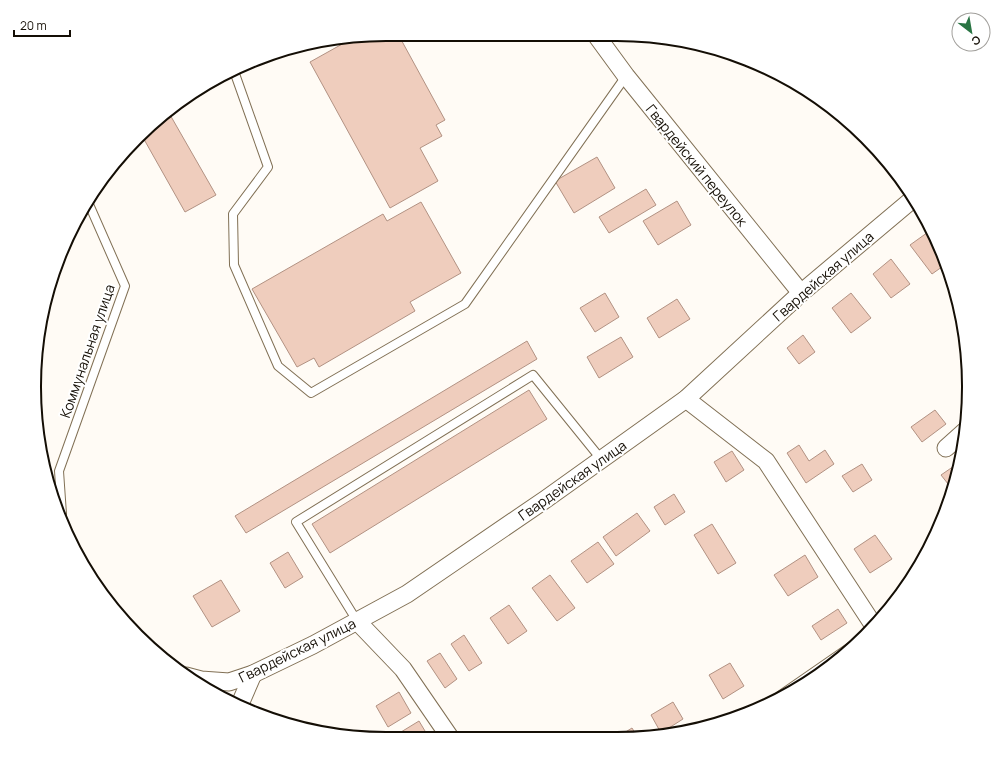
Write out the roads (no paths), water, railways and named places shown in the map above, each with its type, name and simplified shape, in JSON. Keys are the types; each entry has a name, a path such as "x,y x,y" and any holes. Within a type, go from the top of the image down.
{"street":[{"name":"Гвардейский переулок","path":"600,41 626,76 801,293"},
{"name":"Гвардейская улица","path":"205,680 229,682 253,674 357,621 406,594 601,459 686,398 801,293 909,202"},
{"path":"686,398 766,461 870,620"},
{"path":"946,448 958,437"},
{"path":"357,621 403,669 446,732"},
{"path":"242,700 253,674"}],"lane":[{"path":"236,76 268,167 233,214 234,265 278,366 311,393 465,304 626,76"},
{"name":"Коммунальная улица","path":"61,504 59,470 125,286 91,208"},
{"path":"357,621 296,522 533,375 601,459"}]}
